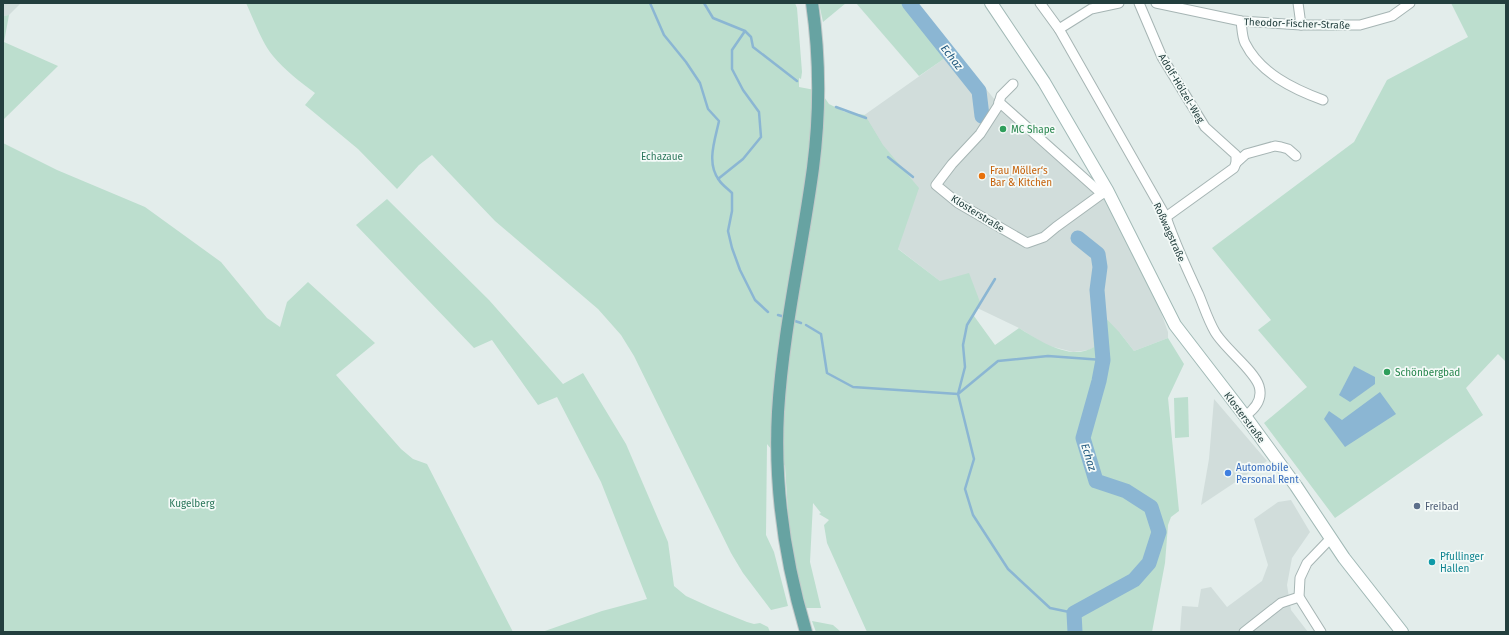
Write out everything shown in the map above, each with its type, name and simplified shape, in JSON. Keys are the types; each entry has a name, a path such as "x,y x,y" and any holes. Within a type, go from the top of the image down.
{"main road":[{"path":"806,632 795,591 785,543 778,466 779,398 786,342 809,195 817,123 818,62 812,3"},
{"name":"Klosterstraße","path":"991,3 1044,82 1174,325 1245,416 1296,486 1348,563 1402,632"}],"street":[{"name":"Roßwagstraße","path":"1040,3 1059,29 1166,217 1174,242 1215,332 1225,346 1255,378 1259,386 1259,400 1256,408 1245,416"},
{"path":"1059,29 1090,6 1119,3"},
{"name":"Adolf-Hölzel-Weg","path":"1139,3 1162,57 1205,127 1236,155 1236,163"},
{"name":"Theodor-Fischer-Straße","path":"1156,3 1241,22 1360,26 1392,16 1410,3"},
{"path":"1298,3 1301,25"},
{"path":"1241,22 1244,42 1254,56 1272,75 1302,92 1323,100"},
{"name":"Klosterstraße","path":"1013,84 1001,96 999,102 977,137 936,184 958,203 1026,243 1044,237 1104,192"},
{"path":"999,102 1104,192"},
{"path":"1166,217 1234,168 1236,163 1246,154 1275,146 1288,150 1296,156"},
{"path":"1321,632 1299,597 1300,578 1307,563 1331,538"},
{"path":"1244,632 1281,603 1299,597"}],"shaded area":[{"path":"3,3 21,3 9,15 3,16"},
{"path":"955,51 995,100 1105,196 1159,307 1168,332 1168,338 1134,351 1120,333 1089,350 1073,352 1046,345 1019,328 971,305 879,234 846,128"},
{"path":"1214,399 1267,461 1201,505 1209,459"},
{"path":"1291,500 1310,532 1292,558 1287,585 1291,610 1308,632 1180,632 1182,606 1198,607 1201,589 1211,587 1227,607 1262,581 1268,565 1254,519 1278,502"}],"green space":[{"name":"Echazaue","path":"246,3 795,3 797,8 802,72 801,79 799,78 799,87 820,91 829,104 845,112 865,115 883,145 919,188 898,249 940,281 969,273 980,302 974,316 995,345 1019,328 1055,348 1075,352 1085,351 1094,347 1092,310 1097,309 1120,333 1134,351 1168,338 1184,364 1168,398 1179,511 1171,517 1168,525 1165,563 1152,632 867,632 827,543 824,525 829,520 819,514 821,513 813,503 810,562 821,608 806,608 790,544 785,466 767,444 766,535 774,552 788,606 771,610 743,573 731,553 634,356 621,335 598,309 495,221 432,155 419,165 397,189 358,149 305,105 315,93 293,76 273,56 261,37"},
{"path":"819,3 846,3 823,22"},
{"path":"856,3 904,3 948,56 919,76"},
{"path":"1451,3 1506,3 1506,362 1498,354 1466,388 1483,415 1335,518 1264,423 1307,387 1258,330 1271,320 1212,248 1354,142 1387,80 1468,37"},
{"path":"9,15 4,42 58,66 3,120 3,16"},
{"name":"Kugelberg","path":"3,143 57,170 145,207 221,262 267,318 280,327 287,302 308,282 375,343 336,375 401,449 413,459 427,464 513,632 3,632"},
{"path":"387,199 489,300 563,384 583,373 626,444 668,542 674,586 686,596 747,622 754,624 760,623 768,627 770,632 542,632 602,611 647,599 601,482 557,397 538,405 492,340 474,348 356,225"},
{"path":"1188,397 1189,437 1175,438 1174,398"},
{"path":"812,621 833,625 841,632 816,632"}],"water":[{"path":"1354,366 1375,377 1375,384 1350,402 1339,395"},
{"path":"1380,392 1396,414 1345,447 1324,419 1329,411 1342,420"}],"waterway":[{"path":"650,3 664,35 686,62 700,83 708,109 719,121 712,159 715,173 720,182 732,193 732,211 728,231 732,248 740,270 755,300 768,312"},
{"path":"704,3 713,18 745,31 751,37 753,47 797,81"},
{"name":"Echaz","path":"909,3 979,91 982,116"},
{"path":"718,179 743,159 761,137 759,112 743,90 732,69 732,50 745,31"},
{"path":"836,107 866,118"},
{"path":"888,157 913,177"},
{"name":"Echaz","path":"1075,632 1074,613 1134,580 1149,563 1159,532 1151,507 1126,491 1096,481 1083,438 1099,381 1103,360 1097,290 1100,267 1098,254 1078,238"},
{"path":"806,325 821,334 827,373 853,387 958,394 965,367 963,345 967,325 995,279"},
{"path":"778,315 785,317"},
{"path":"792,320 801,323"},
{"path":"1074,613 1050,608 1008,569 973,515 965,489 974,459 958,394 998,361 1048,356 1103,360"}],"place":[{"name":"MC Shape","path":"1003,129"},
{"name":"Frau Möller‘s Bar & Kitchen","path":"982,176"},
{"name":"Schönbergbad","path":"1387,372"},
{"name":"Automobile Personal Rent","path":"1228,473"},
{"name":"Freibad","path":"1417,506"},
{"name":"Pfullinger Hallen","path":"1432,562"}]}
